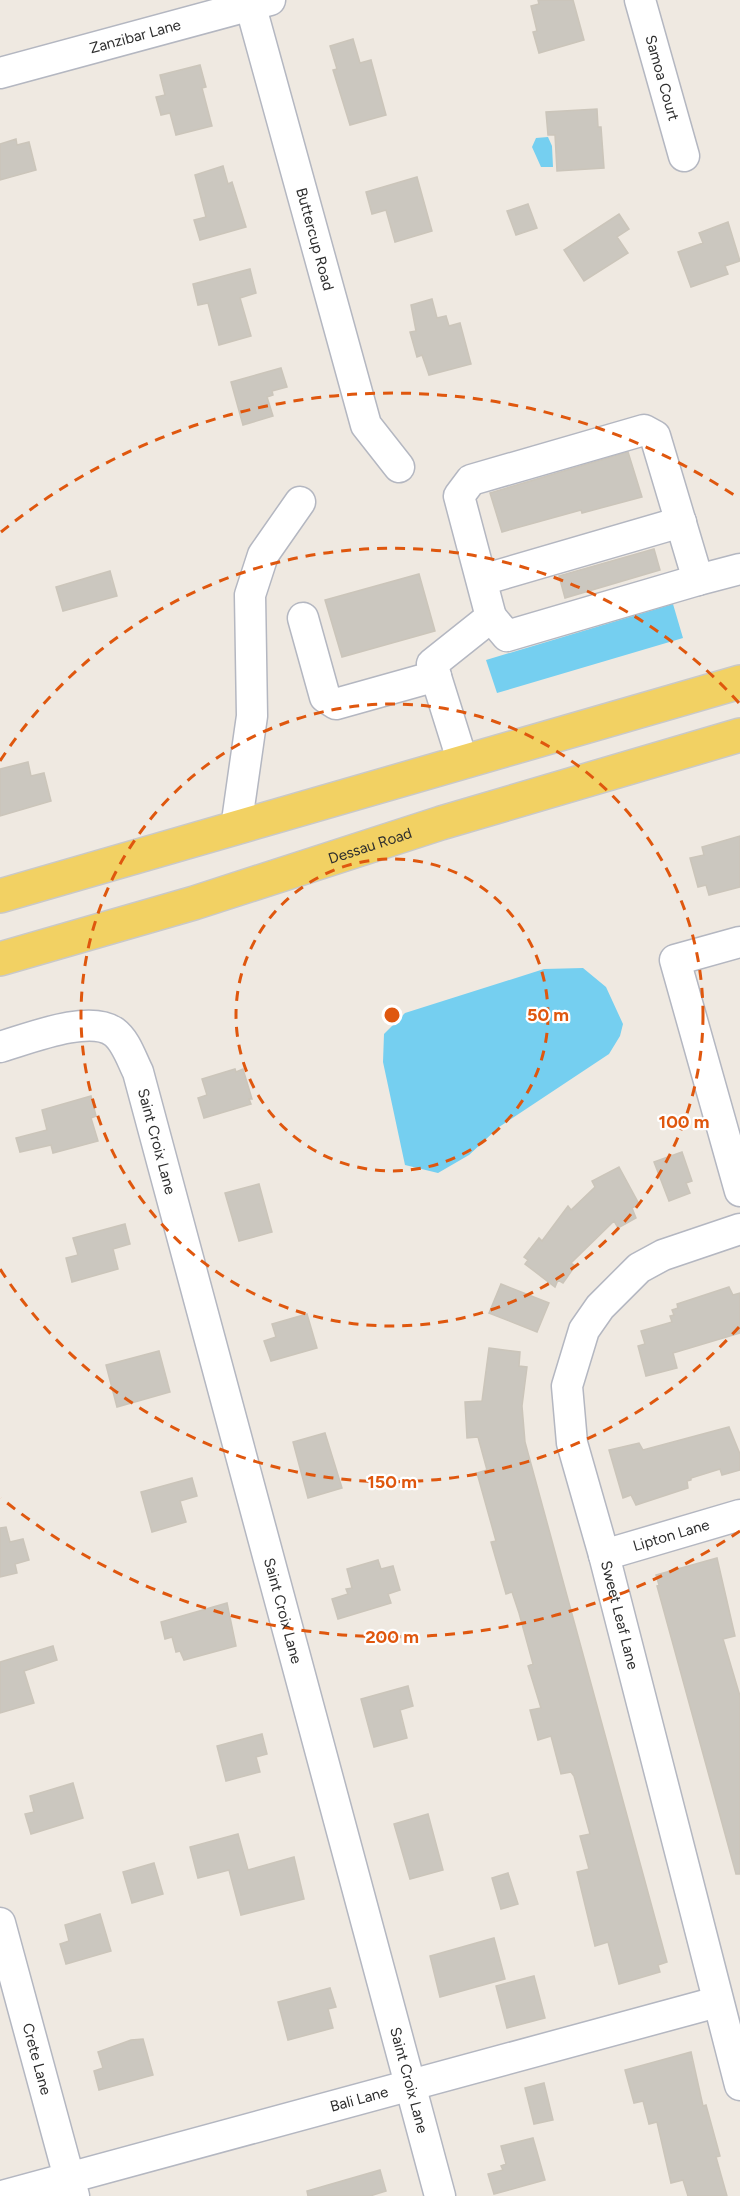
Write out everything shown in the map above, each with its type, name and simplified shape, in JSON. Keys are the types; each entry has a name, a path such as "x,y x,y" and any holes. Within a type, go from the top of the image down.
{"main road":[{"path":"0,896 740,682"},
{"name":"Dessau Road","path":"0,958 194,903 441,823 740,735"}],"street":[{"name":"Samoa Court","path":"640,0 684,156"},
{"name":"Zanzibar Lane","path":"0,73 256,2"},
{"name":"Buttercup Road","path":"256,2 366,426 399,467"},
{"path":"698,580 655,436 644,430 471,480 459,496 491,617 507,636 740,568"},
{"path":"236,828 252,716 250,595 263,555 300,502"},
{"path":"482,580 681,522"},
{"path":"463,763 432,664 491,617"},
{"path":"303,618 325,697 330,702 336,704 436,676"},
{"path":"740,942 675,960 740,1191"},
{"name":"Saint Croix Lane","path":"0,1047 80,1025 95,1026 113,1031 126,1045 138,1072 440,2196"},
{"name":"Sweet Leaf Lane","path":"740,1229 663,1255 639,1268 600,1307 584,1330 567,1386 572,1443 604,1555 740,2085"},
{"name":"Lipton Lane","path":"604,1555 740,1515"},
{"name":"Crete Lane","path":"0,1923 71,2187"},
{"name":"Bali Lane","path":"2,2196 71,2187 410,2085 717,2002"}],"water":[{"path":"548,137 552,146 553,167 541,167 532,147 536,138"},
{"path":"673,604 683,638 497,693 486,660"},
{"path":"583,968 606,987 623,1024 620,1036 609,1054 499,1127 469,1155 438,1173 405,1165 383,1062 384,1034 405,1013 544,969"}],"building":[{"path":"538,0 573,0 584,40 539,53 533,32 537,31 531,6 539,4"},
{"path":"353,39 360,63 371,60 386,115 350,125 333,70 337,69 330,46"},
{"path":"200,65 206,87 202,88 212,126 176,135 170,113 161,115 156,97 165,95 160,75"},
{"path":"597,109 598,127 601,127 604,168 557,171 555,135 548,135 546,112"},
{"path":"16,139 17,145 29,142 36,170 0,180 0,144"},
{"path":"223,166 228,184 232,182 246,227 200,240 194,220 206,217 195,175"},
{"path":"417,177 432,231 395,242 386,210 372,214 366,192"},
{"path":"528,204 537,228 516,235 507,211"},
{"path":"619,214 629,229 617,237 628,253 584,281 564,250"},
{"path":"728,222 740,261 725,266 728,274 691,287 678,252 703,243 699,233"},
{"path":"250,269 256,293 240,298 251,336 219,345 208,303 198,305 193,284"},
{"path":"432,299 437,318 446,316 449,326 460,323 471,364 429,375 422,355 417,357 410,332 416,331 411,305"},
{"path":"281,368 287,387 272,391 273,395 267,397 273,416 243,425 231,382"},
{"path":"628,452 642,497 582,513 581,510 502,532 490,493"},
{"path":"654,549 660,570 565,598 559,576"},
{"path":"110,571 117,596 63,611 56,587"},
{"path":"419,574 435,631 342,657 325,600"},
{"path":"28,762 31,776 44,773 51,801 0,816 0,769"},
{"path":"740,836 740,887 709,895 706,885 698,887 690,858 704,855 702,847"},
{"path":"235,1069 236,1072 243,1069 252,1099 249,1099 251,1104 204,1118 198,1098 207,1095 202,1079"},
{"path":"91,1096 96,1116 91,1118 98,1141 53,1153 51,1145 20,1152 16,1138 47,1130 42,1110"},
{"path":"682,1152 692,1181 686,1183 690,1193 669,1201 654,1162"},
{"path":"619,1167 639,1204 632,1208 636,1218 618,1228 614,1221 571,1263 575,1266 563,1283 558,1280 555,1287 525,1264 528,1260 524,1257 539,1238 542,1241 568,1206 571,1210 595,1187 592,1181"},
{"path":"259,1184 272,1232 239,1241 225,1193"},
{"path":"125,1224 130,1244 113,1249 118,1269 72,1282 66,1258 78,1255 73,1238"},
{"path":"501,1284 549,1303 537,1332 489,1313"},
{"path":"729,1287 733,1295 740,1293 740,1333 673,1353 677,1368 646,1376 638,1346 645,1344 641,1331 672,1322 670,1316 674,1315 672,1310 678,1308 677,1304"},
{"path":"307,1314 317,1348 271,1361 264,1341 276,1337 272,1324"},
{"path":"489,1348 520,1352 519,1366 527,1367 522,1406 525,1442 667,1962 658,1965 660,1972 619,1984 608,1942 595,1946 577,1872 589,1869 580,1836 590,1834 574,1776 571,1772 561,1774 551,1736 538,1740 530,1710 541,1708 528,1666 533,1664 512,1592 506,1594 491,1542 496,1541 477,1473 487,1470 478,1437 467,1438 465,1402 482,1401"},
{"path":"159,1351 170,1392 117,1407 106,1365"},
{"path":"729,1427 740,1454 740,1470 722,1475 720,1469 691,1478 687,1481 688,1488 636,1505 631,1495 623,1498 609,1450 639,1443 643,1450"},
{"path":"325,1433 342,1488 308,1498 293,1442"},
{"path":"192,1478 197,1496 180,1501 186,1522 152,1532 141,1492"},
{"path":"6,1527 10,1542 23,1539 29,1560 15,1564 17,1573 0,1577 0,1528"},
{"path":"717,1558 735,1636 723,1639 740,1696 740,1874 736,1874 657,1586 659,1585 656,1575"},
{"path":"378,1560 381,1569 393,1566 400,1590 388,1594 391,1603 338,1619 332,1599 348,1594 346,1589 352,1588 347,1569"},
{"path":"227,1603 236,1646 184,1660 180,1651 176,1652 172,1637 165,1639 161,1622"},
{"path":"53,1646 57,1660 24,1671 34,1703 0,1713 0,1662"},
{"path":"408,1686 413,1706 400,1710 407,1738 374,1747 361,1699"},
{"path":"262,1734 267,1754 256,1757 260,1772 226,1781 217,1746"},
{"path":"73,1783 83,1818 31,1834 25,1814 34,1812 30,1796"},
{"path":"428,1814 443,1870 410,1879 394,1824"},
{"path":"238,1834 248,1870 294,1857 304,1899 241,1915 229,1870 198,1878 190,1847"},
{"path":"154,1863 163,1894 132,1903 123,1872"},
{"path":"508,1873 518,1904 501,1909 492,1878"},
{"path":"100,1914 111,1951 66,1964 60,1944 69,1941 65,1925"},
{"path":"494,1938 505,1979 440,1997 430,1956"},
{"path":"534,1976 545,2018 507,2028 496,1986"},
{"path":"330,1988 336,2007 328,2009 333,2028 288,2040 278,2002"},
{"path":"143,2039 153,2075 99,2090 94,2071 103,2068 98,2052 131,2040"},
{"path":"691,2052 703,2106 706,2105 720,2156 716,2157 727,2196 688,2196 683,2180 671,2183 657,2122 649,2124 643,2101 634,2103 625,2070"},
{"path":"544,2083 553,2120 534,2124 525,2088"},
{"path":"533,2138 545,2180 494,2194 488,2174 503,2170 501,2166 506,2164 501,2146"},
{"path":"380,2170 386,2191 370,2196 308,2196 307,2191"}]}
